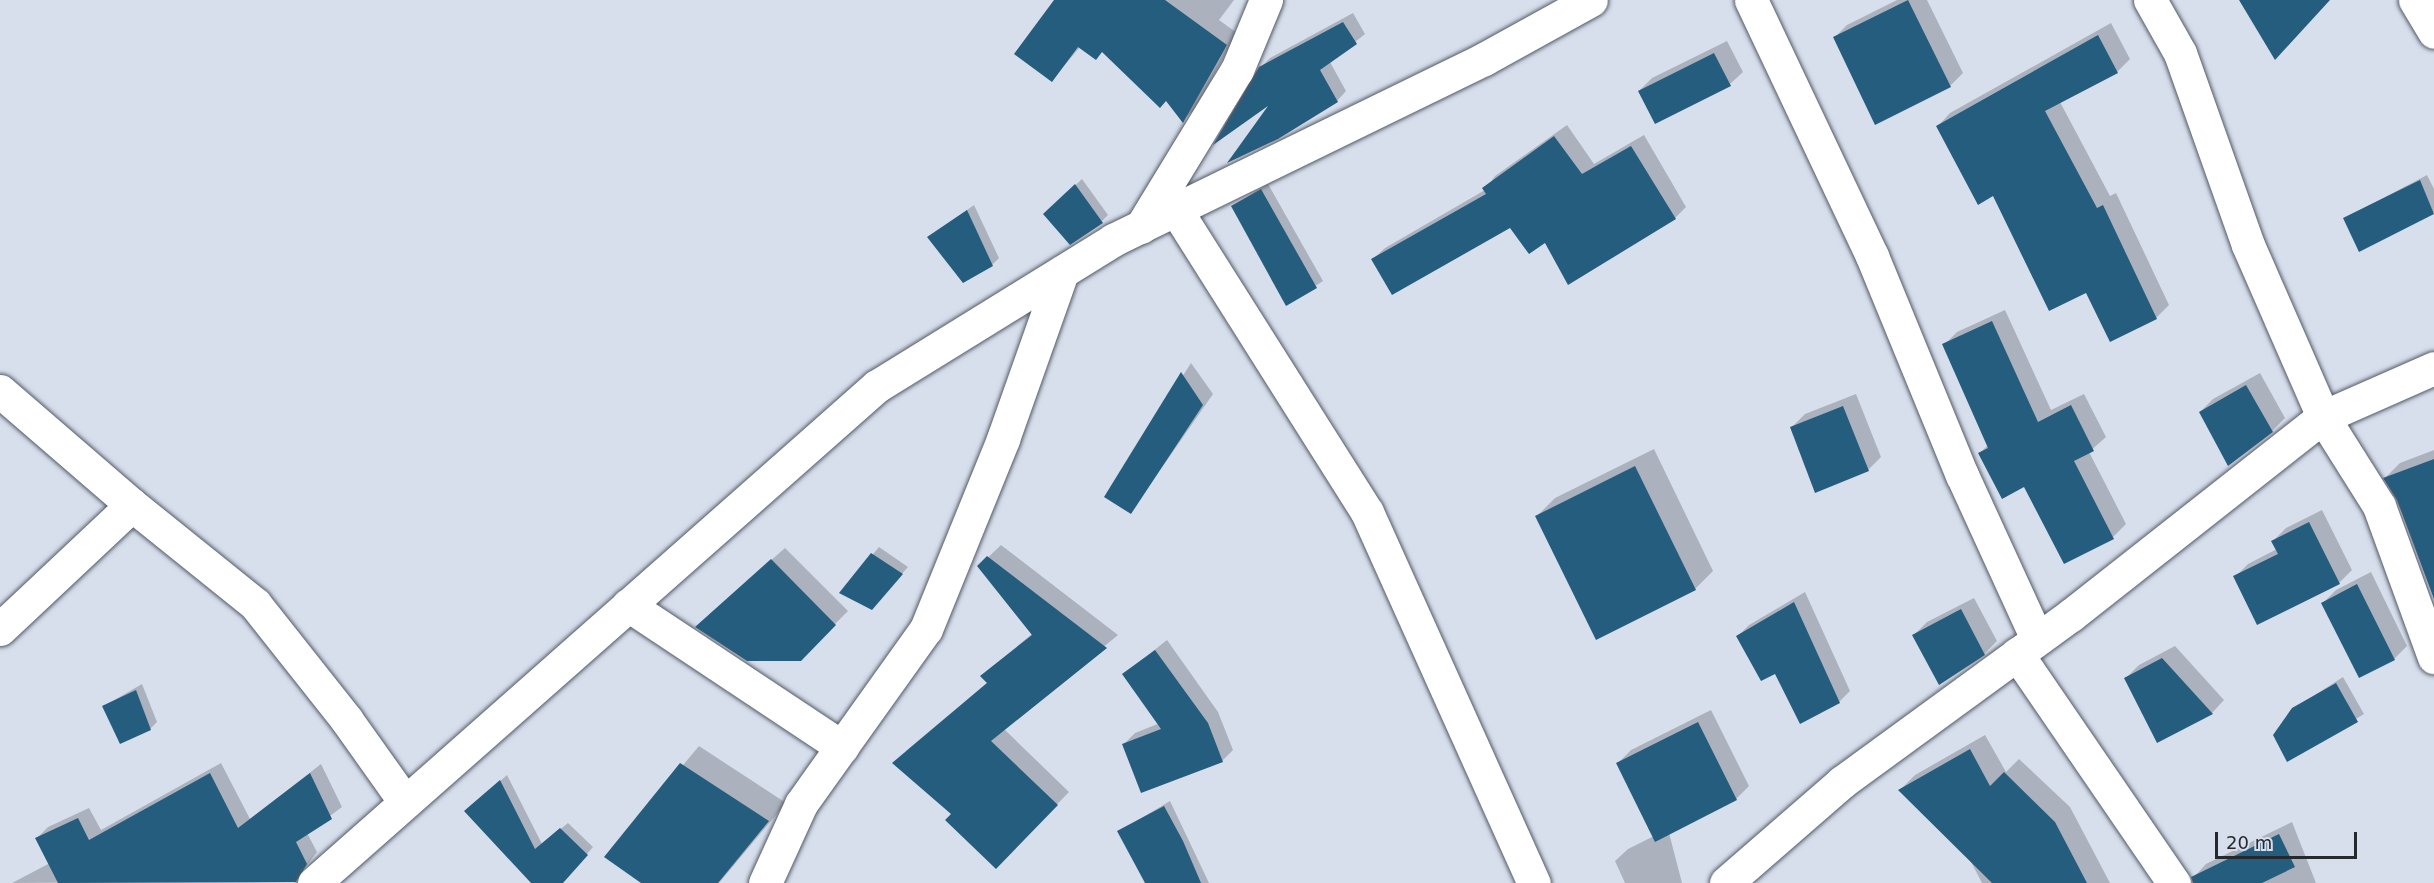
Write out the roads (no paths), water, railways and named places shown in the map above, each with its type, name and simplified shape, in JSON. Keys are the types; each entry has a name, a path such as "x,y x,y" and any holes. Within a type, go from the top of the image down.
{"street":[{"path":"1141,227 1237,70 1266,0"},
{"path":"314,883 877,386 1062,272 1141,227 1484,59 1591,0"},
{"path":"1751,0 1872,256 1962,475 2027,646 2174,883"},
{"path":"2150,0 2180,53 2248,245 2323,417 2379,506 2434,657"},
{"path":"2415,0 2434,32"},
{"path":"1176,210 1367,512 1534,883"},
{"path":"765,883 801,804 926,629 1003,439 1062,272"},
{"path":"1726,883 1842,782 2027,646 2323,417 2434,368"},
{"path":"0,392 132,505 255,604 346,719 405,802"},
{"path":"0,629 132,505"},
{"path":"628,605 842,747"}]}
